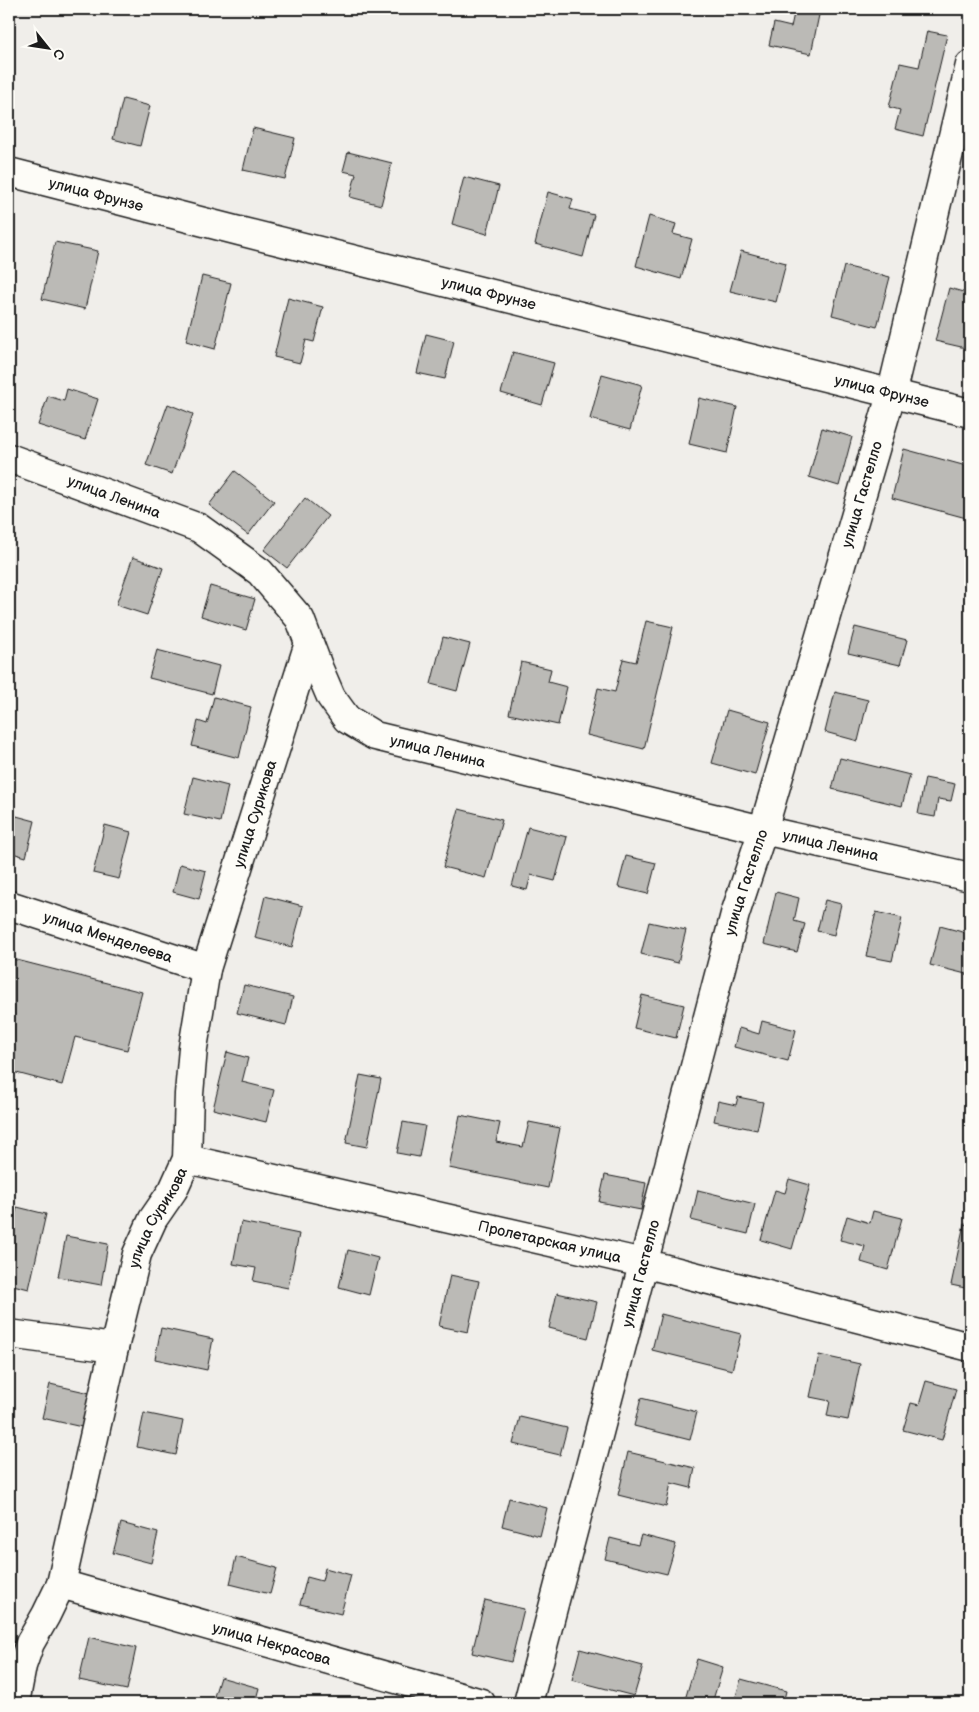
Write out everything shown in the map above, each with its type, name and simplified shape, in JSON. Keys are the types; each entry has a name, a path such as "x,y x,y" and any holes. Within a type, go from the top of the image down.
{"street":[{"name":"улица Гастелло","path":"528,1703 735,914 763,830 891,394 970,65"},
{"name":"улица Фрунзе","path":"9,172 970,413"},
{"name":"улица Ленина","path":"9,458 199,528 260,572 300,619 331,697 347,718 375,736 763,830 970,877"},
{"name":"улица Сурикова","path":"15,1703 22,1666 30,1643 61,1584 137,1254 153,1219 173,1190 187,1159 189,1094 193,1048 206,969 309,643"},
{"name":"улица Менделеева","path":"9,905 206,969"},
{"name":"Пролетарская улица","path":"187,1159 643,1263 970,1347"},
{"path":"9,1334 114,1348"},
{"name":"улица Некрасова","path":"61,1584 481,1703"}],"building":[{"path":"795,9 820,10 811,54 769,45 774,23 791,27"},
{"path":"927,31 947,35 923,136 895,129 900,110 889,107 900,63 919,67"},
{"path":"123,99 150,106 140,146 113,139"},
{"path":"253,128 295,138 285,179 243,170"},
{"path":"348,152 392,163 381,205 350,197 356,174 343,171"},
{"path":"464,177 499,186 487,234 452,224"},
{"path":"548,192 573,199 570,209 594,215 583,257 535,244"},
{"path":"649,216 676,224 673,234 692,239 681,279 636,266"},
{"path":"55,242 98,251 85,309 42,299"},
{"path":"741,251 786,263 776,302 730,291"},
{"path":"844,266 890,277 877,327 832,315"},
{"path":"202,276 231,283 215,349 186,341"},
{"path":"949,288 970,294 967,317 970,318 970,349 935,341"},
{"path":"288,298 323,307 314,342 306,340 300,363 274,357"},
{"path":"426,334 454,341 445,379 417,373"},
{"path":"513,352 554,363 542,405 501,393"},
{"path":"602,374 642,385 630,430 590,419"},
{"path":"67,389 98,399 85,440 38,425 48,396 64,401"},
{"path":"699,398 737,407 727,453 689,444"},
{"path":"168,404 193,414 172,474 146,465"},
{"path":"822,428 852,437 839,486 809,477"},
{"path":"904,449 970,467 970,519 892,498"},
{"path":"235,471 274,501 248,535 209,505"},
{"path":"305,498 328,516 287,568 264,550"},
{"path":"133,557 163,568 147,615 116,605"},
{"path":"210,586 255,599 246,630 201,616"},
{"path":"646,621 673,627 644,749 587,735 598,688 615,692 623,659 636,662"},
{"path":"855,627 907,640 900,665 848,653"},
{"path":"443,637 470,644 457,691 431,684"},
{"path":"157,650 219,666 212,694 149,678"},
{"path":"521,662 551,669 548,682 567,687 558,725 509,714"},
{"path":"835,692 868,700 858,741 825,732"},
{"path":"214,697 251,707 239,758 192,746 198,721 207,724"},
{"path":"727,710 770,722 755,775 712,763"},
{"path":"840,758 910,775 902,806 832,789"},
{"path":"193,777 228,786 220,822 184,814"},
{"path":"925,778 955,784 951,801 938,799 935,817 918,814"},
{"path":"459,809 502,820 486,878 443,867"},
{"path":"9,814 35,821 26,857 9,852"},
{"path":"105,825 131,832 119,879 93,873"},
{"path":"528,827 567,837 555,881 531,875 527,890 512,886"},
{"path":"626,856 656,863 648,894 618,887"},
{"path":"180,864 206,871 199,899 173,892"},
{"path":"776,892 799,898 794,921 805,924 797,952 764,944"},
{"path":"265,896 303,906 292,947 255,938"},
{"path":"825,900 841,904 834,935 817,931"},
{"path":"876,912 902,918 892,961 866,956"},
{"path":"649,922 686,930 678,963 641,954"},
{"path":"940,926 970,934 970,975 930,965"},
{"path":"9,958 142,992 127,1050 75,1037 62,1085 9,1071"},
{"path":"244,985 293,997 286,1025 237,1013"},
{"path":"642,995 684,1005 676,1038 634,1028"},
{"path":"762,1021 796,1030 788,1061 734,1047 739,1028 759,1034"},
{"path":"227,1052 248,1058 242,1082 274,1090 266,1122 213,1109"},
{"path":"360,1075 381,1079 367,1147 346,1143"},
{"path":"738,1097 763,1102 757,1130 714,1121 718,1101 736,1105"},
{"path":"460,1115 500,1123 496,1142 523,1147 529,1122 560,1128 548,1188 449,1168"},
{"path":"403,1122 425,1126 419,1157 397,1153"},
{"path":"605,1175 646,1183 641,1210 599,1202"},
{"path":"789,1179 810,1185 792,1249 761,1240 775,1190 785,1193"},
{"path":"698,1190 755,1204 748,1234 691,1220"},
{"path":"17,1207 46,1214 29,1289 9,1284 9,1261 12,1248 9,1248 9,1228 12,1229"},
{"path":"873,1211 902,1218 888,1270 861,1262 865,1246 840,1240 847,1216 870,1223"},
{"path":"241,1222 299,1234 288,1288 253,1281 256,1268 233,1264"},
{"path":"964,1224 970,1225 970,1289 951,1285"},
{"path":"66,1236 108,1244 101,1285 58,1277"},
{"path":"348,1250 378,1258 369,1295 339,1287"},
{"path":"450,1275 479,1281 468,1332 439,1326"},
{"path":"557,1293 597,1302 588,1338 549,1328"},
{"path":"661,1314 741,1334 732,1370 652,1350"},
{"path":"161,1328 213,1339 207,1370 155,1359"},
{"path":"819,1355 860,1364 848,1420 827,1416 830,1401 810,1397"},
{"path":"926,1381 956,1389 942,1440 903,1430 911,1403 919,1405"},
{"path":"50,1384 90,1393 82,1427 42,1418"},
{"path":"641,1398 697,1412 690,1440 634,1426"},
{"path":"144,1413 183,1421 176,1455 137,1447"},
{"path":"520,1417 567,1428 560,1455 513,1444"},
{"path":"628,1452 695,1468 691,1488 671,1483 666,1507 618,1495"},
{"path":"509,1498 547,1508 540,1536 502,1526"},
{"path":"121,1523 158,1533 151,1563 113,1553"},
{"path":"641,1535 676,1544 667,1574 605,1559 610,1538 638,1545"},
{"path":"236,1557 277,1568 270,1594 230,1584"},
{"path":"325,1568 351,1575 341,1614 300,1604 307,1577 322,1581"},
{"path":"485,1600 524,1609 511,1662 472,1653"},
{"path":"89,1637 136,1648 127,1690 79,1680"},
{"path":"580,1649 643,1666 634,1696 572,1680"},
{"path":"697,1659 723,1667 712,1703 684,1703"},
{"path":"220,1677 259,1688 255,1703 212,1703"},
{"path":"741,1679 786,1691 783,1703 734,1703"}]}
